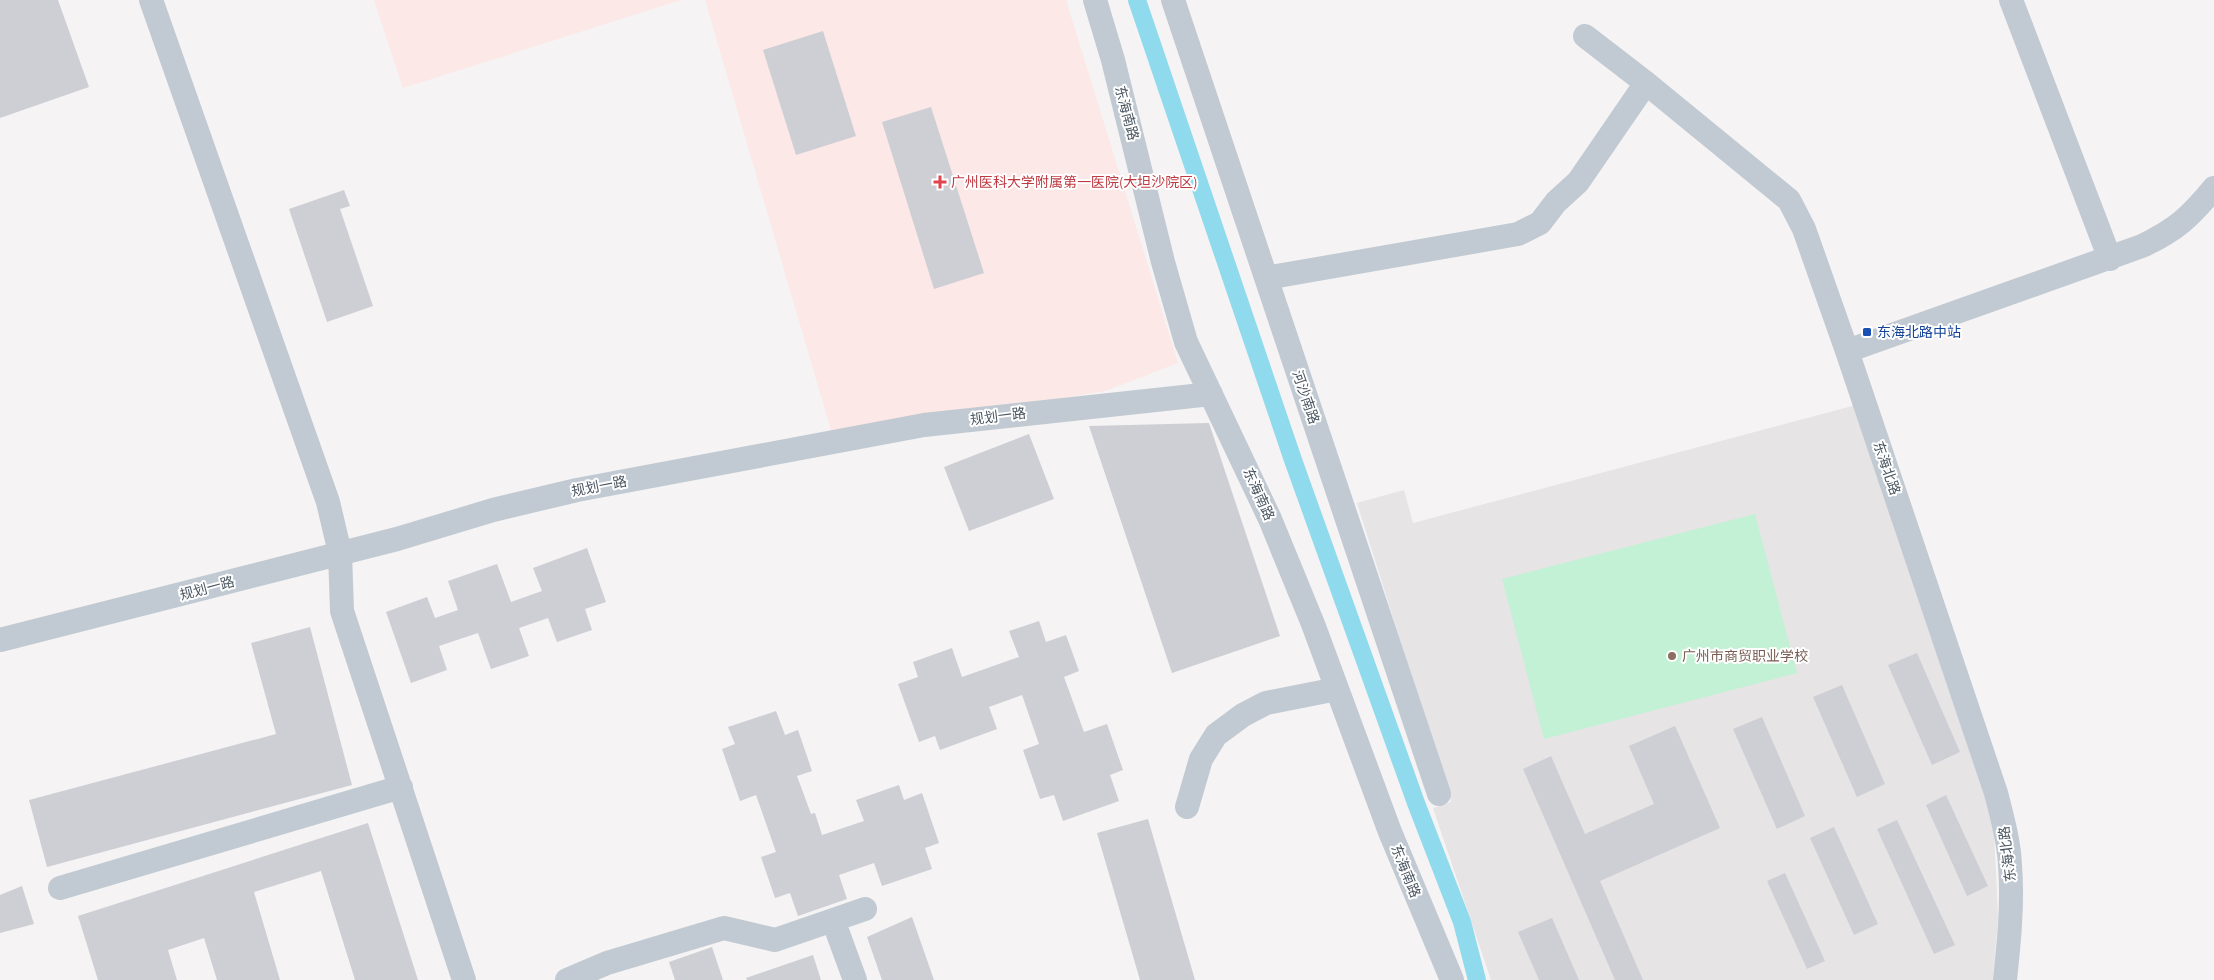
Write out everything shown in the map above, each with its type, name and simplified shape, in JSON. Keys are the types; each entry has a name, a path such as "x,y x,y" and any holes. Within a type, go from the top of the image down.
{"street":[{"path":"151,0 328,502 340,554 342,610 464,980"},
{"name":"东海南路","path":"1095,0 1126,106 1174,304 1186,342 1270,519 1337,689 1393,840 1452,980"},
{"name":"河沙南路","path":"1173,0 1440,794"},
{"path":"2011,0 2110,259"},
{"name":"东海北路","path":"1585,36 1646,83 1789,200 1804,229 1996,793 2006,831 2010,864 2012,906 2005,980"},
{"path":"1266,278 1518,234 1540,223 1556,202 1578,182 1646,83"},
{"path":"1847,351 2110,259 2165,235 2190,217 2214,188"},
{"name":"规划一路","path":"0,640 340,554 493,510 577,490 924,425 1211,394"},
{"path":"1187,807 1201,759 1216,735 1243,715 1266,703 1337,689"},
{"path":"60,888 401,787"},
{"path":"567,980 607,963 724,928 775,940 865,909"},
{"path":"833,920 855,980"}],"shaded area":[{"path":"374,0 681,0 403,88"},
{"name":"广州医科大学附属第一医院(大坦沙院区)","path":"705,0 1066,0 1178,363 1105,391 833,437"},
{"name":"广州市商贸职业学校","path":"1856,405 1983,789 1994,835 1998,919 1993,980 1491,980 1433,808 1451,802 1357,503 1404,490 1413,523"}],"green space":[{"path":"1755,514 1797,673 1544,739 1502,579"}],"building":[{"path":"0,0 58,0 89,87 0,118"},
{"path":"823,31 856,136 796,155 763,50"},
{"path":"931,107 984,273 934,289 882,122"},
{"path":"344,190 350,206 340,209 373,306 327,322 289,209"},
{"path":"1209,423 1280,636 1172,673 1089,426"},
{"path":"1029,434 1054,499 969,531 944,467"},
{"path":"587,548 606,602 585,609 592,630 557,642 548,618 519,628 529,656 491,669 478,633 439,646 447,670 411,683 386,612 427,597 435,618 458,610 448,581 497,564 511,602 542,591 533,568"},
{"path":"1039,621 1046,642 1066,635 1079,671 1064,677 1084,732 1107,724 1123,770 1110,775 1119,801 1063,821 1054,795 1040,799 1023,750 1039,744 1022,695 989,707 997,729 940,750 935,736 919,742 898,684 918,677 913,662 952,648 962,677 1019,657 1009,631"},
{"path":"310,627 352,785 47,867 29,800 276,734 251,643"},
{"path":"1917,653 1960,752 1932,765 1888,665"},
{"path":"1842,685 1885,784 1857,797 1813,697"},
{"path":"776,711 785,735 798,730 812,771 797,776 811,814 815,813 822,835 864,821 856,800 899,785 904,800 922,793 939,843 925,848 932,869 882,886 874,863 839,875 847,899 798,916 790,893 775,898 761,857 776,852 756,795 740,801 722,749 735,744 728,727"},
{"path":"1762,717 1805,816 1777,829 1733,729"},
{"path":"1675,726 1720,828 1600,881 1643,980 1615,980 1523,769 1551,756 1585,834 1654,804 1629,746"},
{"path":"1946,795 1988,886 1967,896 1926,805"},
{"path":"1148,819 1195,980 1140,980 1097,833"},
{"path":"1897,820 1955,945 1934,954 1877,829"},
{"path":"368,823 418,980 355,980 321,871 254,892 280,980 217,980 204,938 168,950 177,980 98,980 78,916"},
{"path":"1834,827 1878,924 1854,935 1810,838"},
{"path":"1785,873 1825,961 1807,969 1767,881"},
{"path":"22,886 34,924 0,933 0,895"},
{"path":"912,917 934,980 882,980 867,937"},
{"path":"1552,918 1579,980 1539,980 1518,932"},
{"path":"712,947 723,980 675,980 669,962"},
{"path":"813,955 821,980 747,980 746,978"}],"waterway":[{"path":"1137,0 1293,460 1416,803 1462,922 1477,980"}],"place":[{"name":"广州医科大学附属第一医院(大坦沙院区)","path":"940,182"},
{"name":"东海北路中站","path":"1867,332"},
{"name":"广州市商贸职业学校","path":"1672,656"}]}
